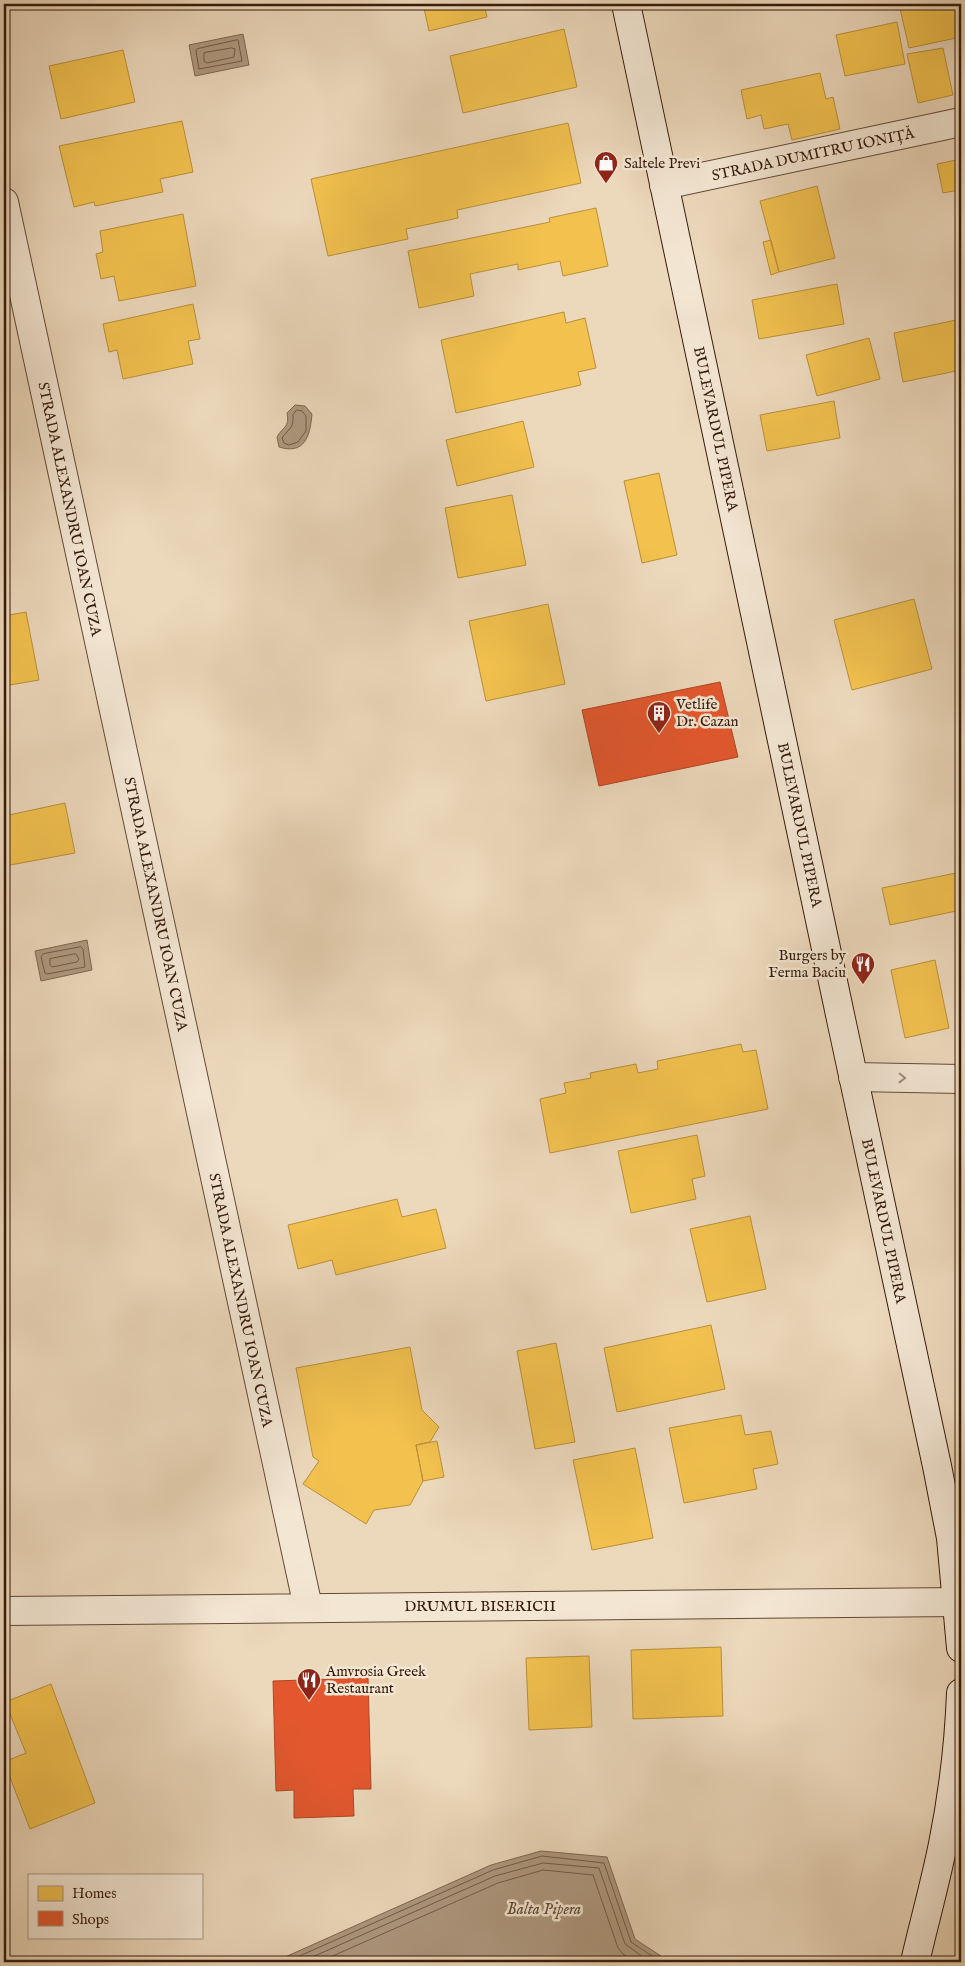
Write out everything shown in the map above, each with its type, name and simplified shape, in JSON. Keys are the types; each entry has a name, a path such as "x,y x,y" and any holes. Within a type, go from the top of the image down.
{"street":[{"name":"BULEVARDUL PIPERA","path":"626,4 942,1493 951,1538 959,1602 961,1648"},
{"name":"STRADA DUMITRU IONIȚĂ","path":"664,185 961,122"},
{"name":"STRADA ALEXANDRU IOAN CUZA","path":"4,202 308,1607"},
{"path":"853,1077 961,1079"},
{"name":"DRUMUL BISERICII","path":"4,1611 959,1602"},
{"path":"915,1962 943,1844 952,1792 959,1743 961,1693"}],"water":[{"path":"243,34 249,65 195,76 189,45"},
{"path":"295,405 305,406 312,414 308,436 300,446 295,448 279,447 277,437 288,422 287,413"},
{"path":"87,940 92,970 41,981 35,951"},
{"name":"Balta Pipera","path":"541,1851 607,1857 635,1939 670,1962 274,1962 491,1865"}],"building: Homes":[{"path":"423,4 484,4 487,17 429,31"},
{"path":"899,4 961,4 961,37 909,48"},
{"path":"897,22 905,64 845,76 836,35"},
{"path":"564,29 577,87 463,113 450,56"},
{"path":"943,48 953,95 918,103 907,54"},
{"path":"123,50 135,102 61,119 49,66"},
{"path":"820,73 826,99 833,97 840,129 792,140 788,124 764,129 761,115 747,119 741,90"},
{"path":"182,121 193,172 160,179 163,192 95,206 94,202 74,207 59,146"},
{"path":"568,123 581,183 457,210 458,218 406,229 408,239 328,256 311,179"},
{"path":"961,159 961,198 959,190 943,193 937,164"},
{"path":"817,186 835,258 779,272 760,201"},
{"path":"596,208 608,266 563,276 560,261 518,270 518,264 470,274 474,296 419,308 408,251 550,222 549,218"},
{"path":"183,214 196,286 119,301 114,276 101,279 96,254 103,252 100,231"},
{"path":"771,240 779,272 771,275 763,242"},
{"path":"837,284 844,324 759,339 752,300"},
{"path":"193,304 200,339 188,341 193,364 123,379 117,350 109,352 103,324"},
{"path":"564,312 566,323 585,318 596,368 578,372 581,385 456,413 441,340"},
{"path":"961,319 961,370 903,382 894,333"},
{"path":"869,338 880,379 817,396 806,355"},
{"path":"834,401 840,438 767,451 760,415"},
{"path":"523,421 534,467 457,486 446,440"},
{"path":"659,473 677,555 642,563 624,481"},
{"path":"512,495 526,565 458,578 445,508"},
{"path":"914,599 932,669 852,690 834,620"},
{"path":"548,604 565,684 486,701 469,621"},
{"path":"26,612 39,680 4,686 4,616"},
{"path":"65,803 75,853 5,866 4,816"},
{"path":"961,872 961,910 890,925 882,888"},
{"path":"935,960 949,1028 905,1038 891,970"},
{"path":"741,1044 743,1052 756,1050 768,1109 550,1153 540,1099 566,1093 564,1083 591,1078 590,1073 636,1064 638,1073 658,1069 657,1061"},
{"path":"697,1135 705,1176 692,1179 696,1199 631,1213 618,1151"},
{"path":"397,1199 402,1217 436,1209 446,1248 336,1275 332,1260 298,1269 288,1225"},
{"path":"750,1216 766,1289 707,1302 690,1229"},
{"path":"711,1325 725,1389 617,1412 604,1348"},
{"path":"556,1343 575,1442 535,1449 517,1351"},
{"path":"410,1347 422,1410 439,1427 430,1442 416,1445 423,1481 410,1505 374,1510 366,1524 303,1484 319,1461 313,1457 296,1368"},
{"path":"741,1415 745,1435 771,1431 778,1464 753,1469 757,1489 684,1503 669,1428"},
{"path":"437,1441 444,1477 423,1481 416,1445"},
{"path":"635,1448 653,1538 592,1550 573,1460"},
{"path":"721,1647 723,1716 633,1719 631,1650"},
{"path":"589,1656 592,1727 529,1730 526,1658"},
{"path":"51,1684 95,1803 30,1829 4,1762 26,1753 5,1702"}],"building: Shops":[{"name":"Vetlife Dr. Cazan","path":"720,682 738,757 599,786 582,710"},
{"path":"368,1678 371,1789 353,1789 354,1816 294,1818 294,1790 276,1791 273,1681"}],"place":[{"name":"Saltele Previ","path":"606,184"},
{"name":"Vetlife Dr. Cazan","path":"659,734"},
{"name":"Burgers by Ferma Baciu","path":"863,985"},
{"name":"Amvrosia Greek Restaurant","path":"309,1701"}]}
